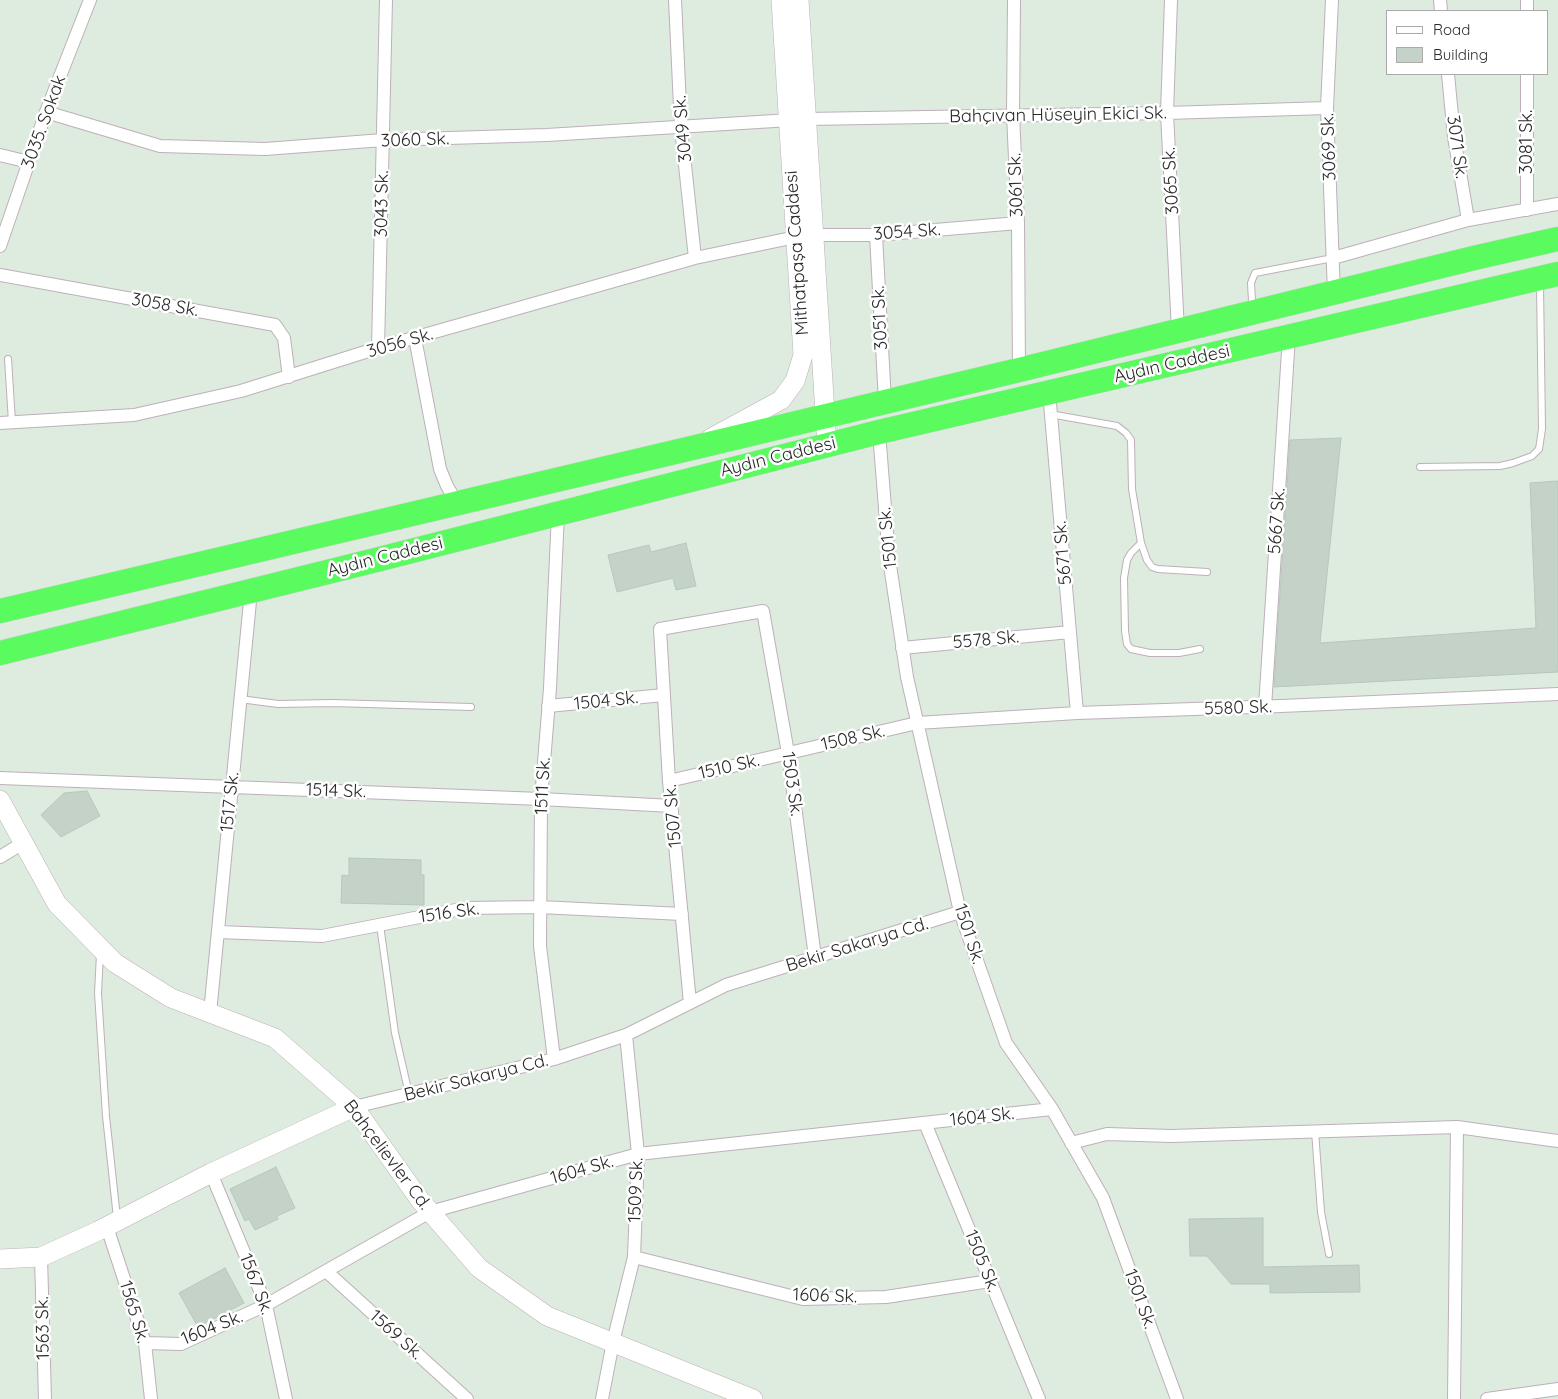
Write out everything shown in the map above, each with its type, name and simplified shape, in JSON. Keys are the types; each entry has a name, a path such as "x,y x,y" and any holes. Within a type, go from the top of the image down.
{"highway":[{"name":"Aydın Caddesi","path":"0,611 885,402 1558,239"},
{"name":"Aydın Caddesi","path":"0,653 827,444 879,432 1049,403 1289,336 1549,276"}],"street":[{"name":"3035. Sokak","path":"0,246 46,112 90,0"},
{"name":"3043 Sk.","path":"378,348 386,0"},
{"name":"3049 Sk.","path":"674,0 681,128 695,258"},
{"name":"Mithatpaşa Caddesi","path":"781,0 798,120"},
{"name":"Mithatpaşa Caddesi","path":"799,0 798,120 805,236 826,416 827,444"},
{"name":"3061 Sk.","path":"1014,0 1013,115 1018,223 1019,370"},
{"name":"3065 Sk.","path":"1171,0 1167,113 1178,331"},
{"name":"3069 Sk.","path":"1332,0 1327,108 1334,293"},
{"name":"3071 Sk.","path":"1448,75 1454,137 1468,220"},
{"name":"3081 Sk.","path":"1527,75 1527,210"},
{"name":"Bahçıvan Hüseyin Ekici Sk.","path":"798,120 1327,108"},
{"name":"3060 Sk.","path":"46,112 160,146 265,149 383,140 547,135 798,120"},
{"path":"0,155 29,162"},
{"path":"1333,258 1468,220 1558,204"},
{"name":"3054 Sk.","path":"805,236 876,235 1018,223"},
{"name":"3051 Sk.","path":"876,235 885,402"},
{"name":"Mithatpaşa Caddesi","path":"692,448 780,400 795,381 803,354 805,236"},
{"name":"3056 Sk.","path":"6,422 134,415 240,391 378,348 695,258 805,236"},
{"name":"3058 Sk.","path":"0,274 275,325 284,338 289,377"},
{"name":"5667 Sk.","path":"1265,707 1289,336"},
{"path":"414,338 440,468 450,492 458,503"},
{"name":"5671 Sk.","path":"1049,403 1077,713"},
{"name":"1501 Sk.","path":"879,432 889,559 906,677 960,912 1006,1043 1052,1109 1103,1198 1177,1399"},
{"name":"1511 Sk.","path":"554,1059 540,946 540,907 541,799 558,513"},
{"name":"1517 Sk.","path":"210,1013 251,591"},
{"name":"1503 Sk.","path":"660,629 763,611 788,753 816,958"},
{"name":"1507 Sk.","path":"660,629 669,781 690,1003"},
{"name":"5578 Sk.","path":"902,648 1070,632"},
{"name":"5580 Sk.","path":"917,723 1077,713 1558,694"},
{"name":"1504 Sk.","path":"548,706 664,695"},
{"name":"1508 Sk.","path":"788,753 917,723"},
{"name":"1510 Sk.","path":"669,781 788,753"},
{"name":"1514 Sk.","path":"0,778 231,786 672,806"},
{"name":"Bahçelievler Cd.","path":"0,800 57,904 115,963 171,998 275,1038 354,1107 420,1200 479,1268 547,1316 753,1399"},
{"path":"0,857 23,843"},
{"name":"1516 Sk.","path":"218,932 322,936 466,908 540,907 682,914"},
{"name":"Bekir Sakarya Cd.","path":"0,1259 42,1257 112,1224 211,1173 354,1107 554,1059 626,1035 726,985 960,912"},
{"name":"1509 Sk.","path":"602,1399 613,1342 634,1257 638,1154 626,1035"},
{"name":"1604 Sk.","path":"145,1343 181,1344 266,1305 430,1212 638,1154 1052,1109"},
{"name":"1505 Sk.","path":"925,1123 1039,1399"},
{"path":"1071,1143 1107,1134 1171,1136 1457,1127 1558,1141"},
{"path":"1454,1399 1457,1127"},
{"name":"1567 Sk.","path":"211,1173 266,1305 286,1399"},
{"name":"1565 Sk.","path":"112,1224 145,1343 151,1399"},
{"name":"1563 Sk.","path":"42,1257 45,1399"},
{"name":"1606 Sk.","path":"634,1257 804,1299 886,1297 990,1281"},
{"name":"1569 Sk.","path":"326,1271 467,1399"},
{"path":"1487,1399 1558,1389"}],"lane":[{"path":"1256,312 1252,301 1251,283 1255,273 1333,258"},
{"path":"1420,468 1500,466 1532,456 1539,449 1549,276"},
{"path":"6,422 8,359"},
{"path":"1049,403 1117,426 1131,440 1132,489 1141,543 1146,560 1152,567 1207,572"},
{"path":"1141,543 1127,560 1124,578 1127,644 1131,649 1160,654 1200,649"},
{"path":"240,699 278,704 332,702 471,707"},
{"path":"380,925 394,1033 409,1094"},
{"path":"100,947 98,993 112,1224"},
{"path":"1315,1131 1321,1212 1329,1254"}],"building":[{"path":"1341,438 1320,643 1536,628 1530,483 1558,481 1558,672 1274,687 1290,440"},
{"path":"686,543 696,586 676,590 673,578 617,592 608,555 649,545 651,552"},
{"path":"87,791 100,816 61,837 41,815 64,793"},
{"path":"349,858 421,860 421,875 424,875 424,905 341,903 342,875 349,876"},
{"path":"276,1167 295,1208 277,1216 278,1219 255,1230 249,1219 245,1221 230,1189"},
{"path":"1263,1218 1263,1267 1359,1265 1360,1292 1270,1293 1270,1284 1231,1284 1207,1256 1190,1256 1189,1219"},
{"path":"225,1268 244,1303 198,1327 179,1293"}]}
